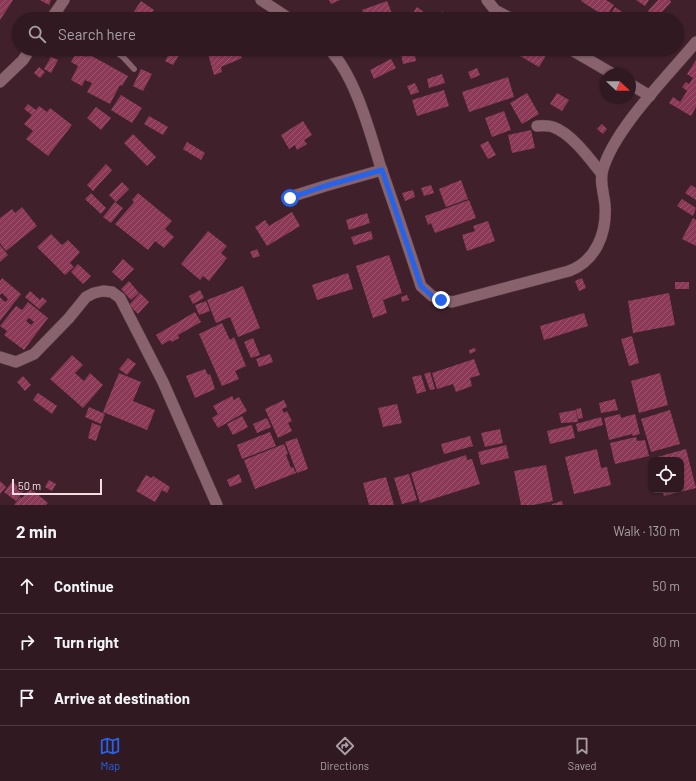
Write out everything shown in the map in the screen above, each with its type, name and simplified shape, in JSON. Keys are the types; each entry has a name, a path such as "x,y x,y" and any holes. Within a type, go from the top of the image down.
{"street":[{"path":"55,12 64,0"},
{"path":"261,0 279,12"},
{"path":"487,0 495,10 499,12"},
{"path":"336,56 350,81 421,286 432,296 452,302 580,267 590,257 600,240 605,219 602,173 612,146 650,96 696,42"},
{"path":"0,82 26,56"},
{"path":"582,56 603,68"},
{"path":"636,88 650,96"},
{"path":"537,126 548,126 560,130 590,158 602,173"},
{"path":"290,198 325,186 382,170"},
{"path":"0,357 16,362 34,354 69,318 86,297 104,291 112,292 120,298 162,382 217,505"}],"lane":[{"path":"122,56 134,69"}],"building":[{"path":"0,0 13,0 0,20"},
{"path":"40,0 51,0 49,5"},
{"path":"329,0 340,0 331,4"},
{"path":"606,0 614,5 609,12 598,12 581,1"},
{"path":"636,0 649,0 645,6"},
{"path":"658,0 670,0 671,2 662,12 648,11"},
{"path":"141,1 154,10 153,12 134,12"},
{"path":"387,1 391,12 363,12 362,10"},
{"path":"417,7 424,12 414,12"},
{"path":"615,7 622,12 612,12"},
{"path":"75,56 92,56 128,76 122,86 120,85 110,104 87,92 92,83 85,80 82,86 71,80 78,66 71,62"},
{"path":"168,56 179,56 173,65 165,61"},
{"path":"209,56 241,56 242,58 221,67 222,72 214,75"},
{"path":"401,56 415,56 416,61 403,64"},
{"path":"520,56 546,56 539,67"},
{"path":"51,57 58,60 51,73 44,69"},
{"path":"391,59 396,68 374,79 370,70"},
{"path":"696,60 696,107 691,116 669,103 673,97 680,102 687,91 682,87 686,82 689,84 693,78 687,74"},
{"path":"39,67 45,72 40,78 34,73"},
{"path":"477,68 480,75 471,79 468,72"},
{"path":"141,69 152,74 143,91 133,86"},
{"path":"442,74 445,83 429,88 427,79"},
{"path":"508,77 514,97 469,112 462,92"},
{"path":"415,83 419,92 411,95 407,86"},
{"path":"444,90 449,106 417,116 412,100"},
{"path":"527,93 539,114 522,124 510,103"},
{"path":"557,93 569,100 562,111 550,104"},
{"path":"121,95 142,108 132,123 111,110"},
{"path":"28,104 36,110 39,106 47,112 50,108 72,125 48,156 26,139 33,131 24,124 32,115 24,109"},
{"path":"96,107 111,118 101,130 87,118"},
{"path":"504,111 511,130 492,137 485,118"},
{"path":"149,116 168,127 163,135 144,124"},
{"path":"303,121 312,135 304,140 307,144 297,150 295,145 289,149 281,135"},
{"path":"602,124 607,129 603,134 597,129"},
{"path":"531,130 535,148 512,153 508,135"},
{"path":"133,134 156,157 147,166 124,143"},
{"path":"488,141 496,155 488,159 480,145"},
{"path":"187,142 205,153 201,160 183,149"},
{"path":"106,164 112,170 93,191 87,185"},
{"path":"461,180 468,199 446,207 439,189"},
{"path":"122,182 129,189 116,202 109,195"},
{"path":"431,185 434,193 424,196 421,188"},
{"path":"691,185 696,188 696,200 685,193"},
{"path":"413,190 415,197 405,201 402,193"},
{"path":"91,193 106,208 101,214 85,199"},
{"path":"138,193 172,221 165,229 174,237 164,248 155,241 148,250 115,224 134,202 132,200"},
{"path":"682,199 696,208 693,216 677,206"},
{"path":"469,200 476,218 435,233 431,223 428,225 425,216"},
{"path":"115,202 123,208 111,223 103,217"},
{"path":"22,207 37,226 6,251 0,243 0,218 12,209 15,213"},
{"path":"292,212 300,226 267,246 255,227 265,220 269,226"},
{"path":"367,213 370,223 349,230 346,220"},
{"path":"693,218 696,220 696,246 682,239"},
{"path":"488,221 495,241 467,251 462,235 475,231 473,226"},
{"path":"208,231 227,246 221,253 227,258 209,281 203,276 200,280 181,264"},
{"path":"371,231 373,239 354,245 351,237"},
{"path":"51,234 62,245 68,240 80,252 70,263 74,267 65,275 37,247"},
{"path":"0,245 8,255 0,262"},
{"path":"257,249 260,256 253,258 250,252"},
{"path":"389,255 402,293 383,300 387,313 373,318 356,266"},
{"path":"123,259 134,269 122,281 112,272"},
{"path":"78,264 91,276 83,284 71,272"},
{"path":"348,273 353,289 317,300 312,285"},
{"path":"2,278 21,294 0,321 0,297 5,302 8,299 2,293 0,295 0,281"},
{"path":"582,278 586,288 579,291 575,281"},
{"path":"129,281 139,293 131,300 121,289"},
{"path":"675,282 689,282 689,289 675,289"},
{"path":"243,286 260,328 238,337 230,317 216,323 207,300"},
{"path":"200,290 204,298 193,304 189,296"},
{"path":"30,291 40,300 42,297 47,301 39,309 25,297"},
{"path":"140,293 149,302 138,314 129,305"},
{"path":"669,293 675,325 633,333 628,301"},
{"path":"407,295 409,300 402,302 401,297"},
{"path":"206,301 210,311 199,315 195,305"},
{"path":"28,302 48,318 24,350 4,335 7,331 0,326 16,306 22,310","holes":["29,318 34,322 31,325 26,321"]},
{"path":"195,312 201,322 178,335 179,338 172,342 170,340 162,345 156,335"},
{"path":"584,313 588,326 544,340 540,326"},
{"path":"222,323 230,340 234,337 246,366 235,371 239,379 222,386 199,334"},
{"path":"632,336 639,363 629,366 621,339"},
{"path":"253,338 260,355 251,358 244,342"},
{"path":"475,348 476,351 470,354 469,350"},
{"path":"270,354 273,362 259,367 256,359"},
{"path":"72,355 83,365 75,373 84,381 90,373 103,385 83,408 50,379"},
{"path":"128,358 136,364 127,375 119,369"},
{"path":"474,359 480,375 470,378 472,386 456,392 453,384 437,389 432,373"},
{"path":"205,369 208,375 210,374 215,389 195,398 186,376"},
{"path":"430,372 435,389 430,390 424,374"},
{"path":"119,373 141,382 133,401 155,410 147,430 103,412"},
{"path":"660,373 668,405 639,413 631,381"},
{"path":"421,375 426,391 417,394 412,377"},
{"path":"23,376 31,385 25,391 17,382"},
{"path":"38,393 57,406 52,414 33,400"},
{"path":"232,396 234,400 239,397 247,411 218,428 212,418 218,414 213,406"},
{"path":"615,399 618,410 601,413 599,403"},
{"path":"284,400 287,407 282,409 284,413 287,411 292,421 288,423 292,431 278,438 265,409"},
{"path":"397,404 402,423 383,427 378,408"},
{"path":"89,407 105,414 101,424 85,417"},
{"path":"581,408 583,418 578,419 576,409"},
{"path":"576,410 578,422 561,423 559,413"},
{"path":"670,410 680,444 651,452 641,419"},
{"path":"620,414 621,418 635,414 640,434 633,436 632,434 609,440 604,418"},
{"path":"242,416 248,427 233,435 227,424"},
{"path":"601,417 603,425 578,432 576,424"},
{"path":"267,418 271,427 257,433 253,424"},
{"path":"92,423 101,426 96,441 88,438"},
{"path":"572,425 575,438 550,444 547,431"},
{"path":"500,429 503,443 485,447 481,433"},
{"path":"270,432 276,446 242,459 237,445"},
{"path":"470,436 473,446 444,454 441,444"},
{"path":"636,437 637,441 645,440 649,456 615,464 610,443"},
{"path":"297,438 308,469 297,473 285,442"},
{"path":"284,444 291,468 293,467 296,473 255,489 244,460"},
{"path":"506,445 509,458 481,465 478,452"},
{"path":"597,449 601,468 607,467 611,485 574,494 565,457"},
{"path":"686,449 696,488 684,491 684,457 658,457"},
{"path":"466,455 467,460 472,459 480,484 420,503 411,473"},
{"path":"546,465 553,501 533,505 521,505 514,471"},
{"path":"239,474 242,482 230,487 227,480"},
{"path":"409,474 417,500 402,504 394,478"},
{"path":"146,475 152,478 153,476 170,487 167,493 162,490 155,502 136,491"},
{"path":"386,477 394,505 369,505 363,483"},
{"path":"49,480 56,484 52,491 45,487"},
{"path":"0,481 6,487 0,494"},
{"path":"12,482 24,490 16,501 4,492"},
{"path":"30,488 48,503 46,505 14,505"},
{"path":"663,493 676,493 664,496"},
{"path":"562,501 563,505 552,505 552,504"}],"route":[{"path":"290,198 308,191 382,170 421,286 426,292 441,300"}]}
